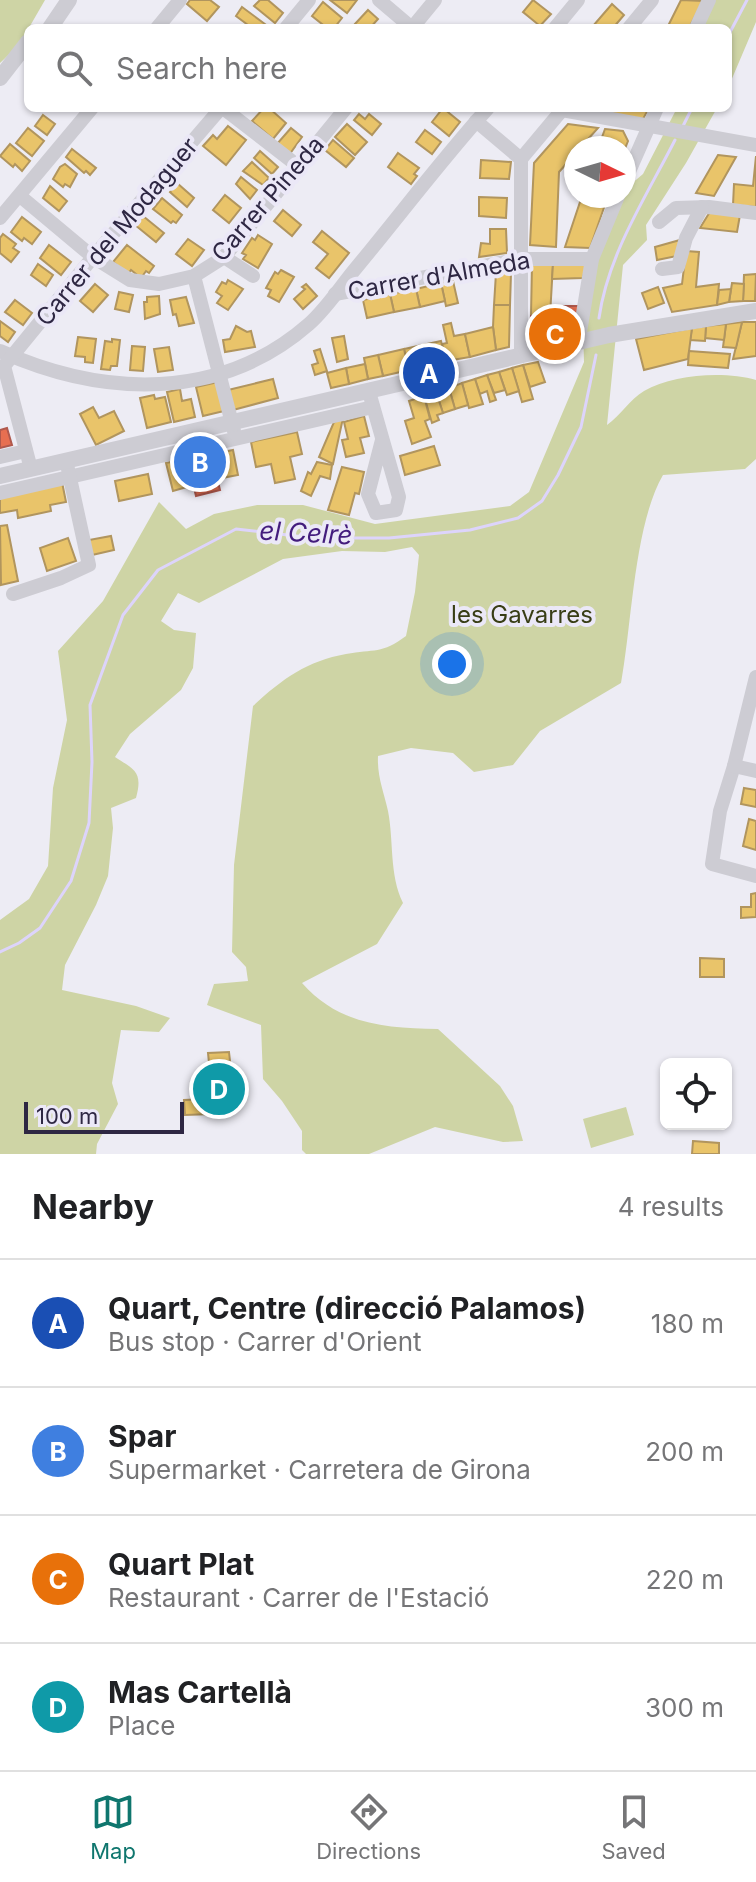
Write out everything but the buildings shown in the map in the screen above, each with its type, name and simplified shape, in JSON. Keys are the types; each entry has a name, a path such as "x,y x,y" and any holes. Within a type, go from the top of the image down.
{"main road":[{"path":"41,24 58,0"},
{"path":"53,24 69,0"},
{"path":"0,78 24,47"},
{"path":"0,476 31,469 68,469 371,399 521,352 756,311"}],"street":[{"path":"160,24 180,0"},
{"path":"291,24 309,0"},
{"path":"379,0 407,24"},
{"path":"415,24 435,0"},
{"path":"558,24 578,0"},
{"path":"632,24 652,0"},
{"path":"698,24 709,0"},
{"path":"0,218 89,112"},
{"name":"Carrer del Modaguer","path":"3,376 6,354 219,112"},
{"path":"227,112 298,166"},
{"name":"Carrer Pineda","path":"20,196 93,257 130,280 159,284 194,276 224,257 343,112"},
{"path":"6,354 73,375 135,385 167,385 221,375 256,360 311,322 484,112"},
{"path":"560,112 521,159 521,352 580,332 592,259 613,208"},
{"path":"576,112 756,145"},
{"path":"636,155 655,112"},
{"path":"476,121 521,159"},
{"path":"659,222 676,208 702,207 756,213"},
{"path":"662,269 678,267 686,238 702,207"},
{"path":"224,257 253,276"},
{"name":"Carrer d'Almeda","path":"335,294 521,259 592,259"},
{"path":"194,276 234,431"},
{"path":"3,376 31,469"},
{"path":"371,399 382,440"},
{"path":"0,457 26,451"},
{"path":"0,493 68,469 89,565 13,594"},
{"path":"756,677 720,811 712,864 756,876"},
{"path":"734,766 756,771"}],"green space":[{"path":"0,0 45,0 31,24 24,24 24,36 19,45 0,63"},
{"path":"715,0 756,0 756,22 732,79 732,24 703,24"},
{"name":"les Gavarres","path":"675,112 715,112 646,225 647,240 623,265 607,425 639,394 656,385 699,376 743,377 756,380 756,459 745,469 663,475 653,496 640,547 621,683 540,731 513,765 474,772 453,753 411,748 378,756 390,823 392,858 403,903 377,944 302,983 316,997 348,1016 382,1025 438,1029 500,1086 513,1106 523,1141 503,1142 435,1127 369,1154 306,1154 302,1150 302,1131 263,1079 261,1025 207,1005 214,984 248,981 246,967 232,952 234,865 253,706 274,687 307,666 332,657 378,650 406,636 419,555 412,547 385,552 342,551 283,559 199,603 178,593 161,621 174,630 196,633 193,668 181,690 130,734 115,757 136,773 136,798 111,808 113,828 108,876 65,965 62,990 136,1006 170,1018 159,1032 121,1030 112,1083 118,1104 97,1144 96,1154 0,1154 0,920 29,899 48,866 53,788 67,720 58,651 103,601 159,502 186,529 214,514 257,505 303,505 375,524 510,506 529,492 584,362 583,327 595,265 619,208 636,208 636,180 643,174"},
{"path":"626,1107 634,1135 591,1148 583,1119"}],"waterway":[{"name":"el Celrè","path":"732,28 747,0"},
{"name":"el Celrè","path":"683,126 690,112"},
{"name":"el Celrè","path":"599,318 619,249 675,140"},
{"name":"el Celrè","path":"0,952 40,928 71,881 89,823 92,762 90,705 123,615 158,570 236,529 313,538 389,538 470,530 518,518 542,501 581,427 596,355"}],"place":[{"name":"Quart Plat","path":"555,334"},
{"name":"Quart, Centre (direcció Palamos)","path":"429,373"},
{"name":"Spar","path":"200,462"},
{"name":"Mas Cartellà","path":"219,1089"}]}
